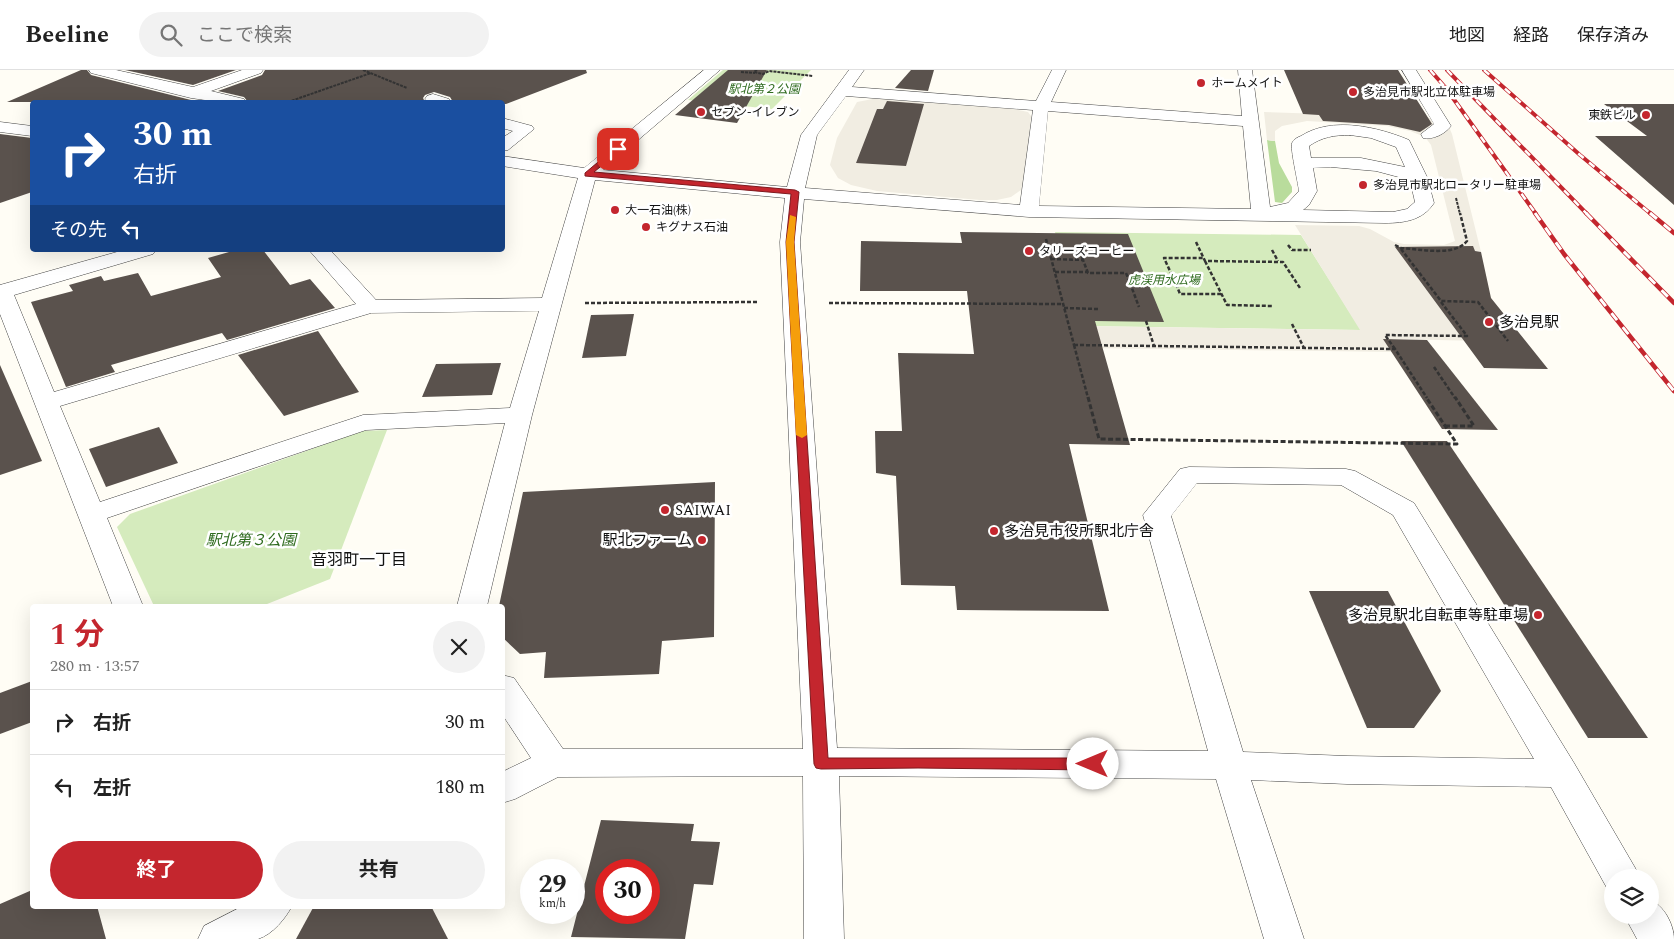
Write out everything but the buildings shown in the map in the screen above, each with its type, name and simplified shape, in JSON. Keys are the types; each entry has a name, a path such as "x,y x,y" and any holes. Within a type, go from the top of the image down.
{"street":[{"path":"96,70 228,100"},
{"path":"165,100 256,70"},
{"path":"473,604 520,415 588,174 713,70"},
{"path":"824,939 821,764 790,242 795,192 809,135 857,70"},
{"path":"1029,211 1042,106 1059,70"},
{"path":"1245,70 1261,214"},
{"path":"1409,70 1443,126 1429,134"},
{"path":"841,91 1251,122"},
{"path":"505,124 526,129 505,144"},
{"path":"0,126 30,131"},
{"path":"505,161 588,174 1029,211 1370,217 1412,216 1418,212 1425,203 1418,177 1403,144 1374,134 1353,131 1333,131 1315,134 1300,144 1302,164 1308,191 1319,201 1370,217"},
{"path":"1302,164 1314,162 1386,167 1418,177"},
{"path":"1261,214 1294,208 1302,201 1308,191"},
{"path":"127,604 48,402 1,292 139,252"},
{"path":"321,252 370,307"},
{"path":"48,402 370,307 550,304"},
{"path":"92,514 363,423 520,415"},
{"path":"1284,939 1229,765 1157,515 1189,475 1346,476 1404,509 1617,869"},
{"path":"505,692 553,764"},
{"path":"505,788 553,764 918,762 1229,765 1348,770 1561,773"},
{"path":"218,939 259,918"},
{"path":"1649,924 1658,939"}],"path":[{"path":"363,70 436,100"},
{"path":"757,70 754,72 756,74 765,74 767,71 813,76"},
{"path":"294,100 371,73"},
{"path":"1045,235 1099,439 1457,444 1385,335 1467,336 1401,248"},
{"path":"1193,236 1226,306 1273,306"},
{"path":"1079,245 1087,272"},
{"path":"1272,250 1278,262"},
{"path":"1221,294 1180,294 1164,258 1283,262 1300,288"},
{"path":"1051,259 1083,260"},
{"path":"1055,272 1126,273 1139,307"},
{"path":"1130,283 1176,284"},
{"path":"1441,301 1478,302 1508,341"},
{"path":"550,304 757,302"},
{"path":"829,303 1098,308"},
{"path":"1146,322 1154,346"},
{"path":"1292,324 1304,348"},
{"path":"1074,345 1395,349"},
{"path":"1434,367 1474,426 1445,426"}],"green space":[{"name":"駅北第２公園","path":"723,70 811,70 772,109 688,100"},
{"path":"1267,140 1275,141 1279,163 1292,187 1292,192 1282,203 1275,202"},
{"name":"虎渓用水広場","path":"1055,232 1301,235 1361,330 1080,326"},
{"name":"駅北第３公園","path":"387,430 330,579 267,604 153,604 117,527 130,514 362,431"}],"shaded area":[{"path":"878,98 999,106 1028,112 1031,116 1025,187 1011,197 997,200 980,200 877,191 851,185 838,178 830,165 837,138 857,102"},
{"path":"1264,112 1445,118 1452,134 1481,252 1470,250 1483,341 1392,339 1397,352 1086,348 1080,326 1360,330 1295,225 1359,226 1370,229 1394,242 1404,244 1444,245 1455,241 1431,145 1425,137 1410,131 1387,126 1307,121 1282,126 1275,131 1275,141 1267,140"}],"railway":[{"path":"1430,70 1445,87 1536,214"},
{"path":"1447,70 1587,214"},
{"path":"1484,70 1580,155 1651,214"},
{"path":"1535,213 1564,254 1674,391"},
{"path":"1586,213 1674,303"},
{"path":"1650,213 1674,233"}],"slow traffic":[{"path":"792,217 790,242 802,435"}],"place":[{"name":"ホームメイト","path":"1201,83"},
{"name":"多治見市駅北立体駐車場","path":"1353,92"},
{"name":"セブン-イレブン","path":"701,112"},
{"name":"東鉄ビル","path":"1646,115"},
{"name":"多治見市駅北ロータリー駐車場","path":"1363,185"},
{"name":"大一石油(株)","path":"615,210"},
{"name":"キグナス石油","path":"646,227"},
{"name":"タリーズコーヒー","path":"1029,251"},
{"name":"多治見駅","path":"1489,322"},
{"name":"SAIWAI","path":"665,510"},
{"name":"多治見市役所駅北庁舎","path":"994,531"},
{"name":"駅北ファーム","path":"702,540"},
{"name":"多治見駅北自転車等駐車場","path":"1538,615"}],"district":[{"name":"音羽町一丁目","path":"359,560"}],"route":[{"path":"618,149 588,174 795,192 790,242 821,764 918,762 1093,764"}]}
